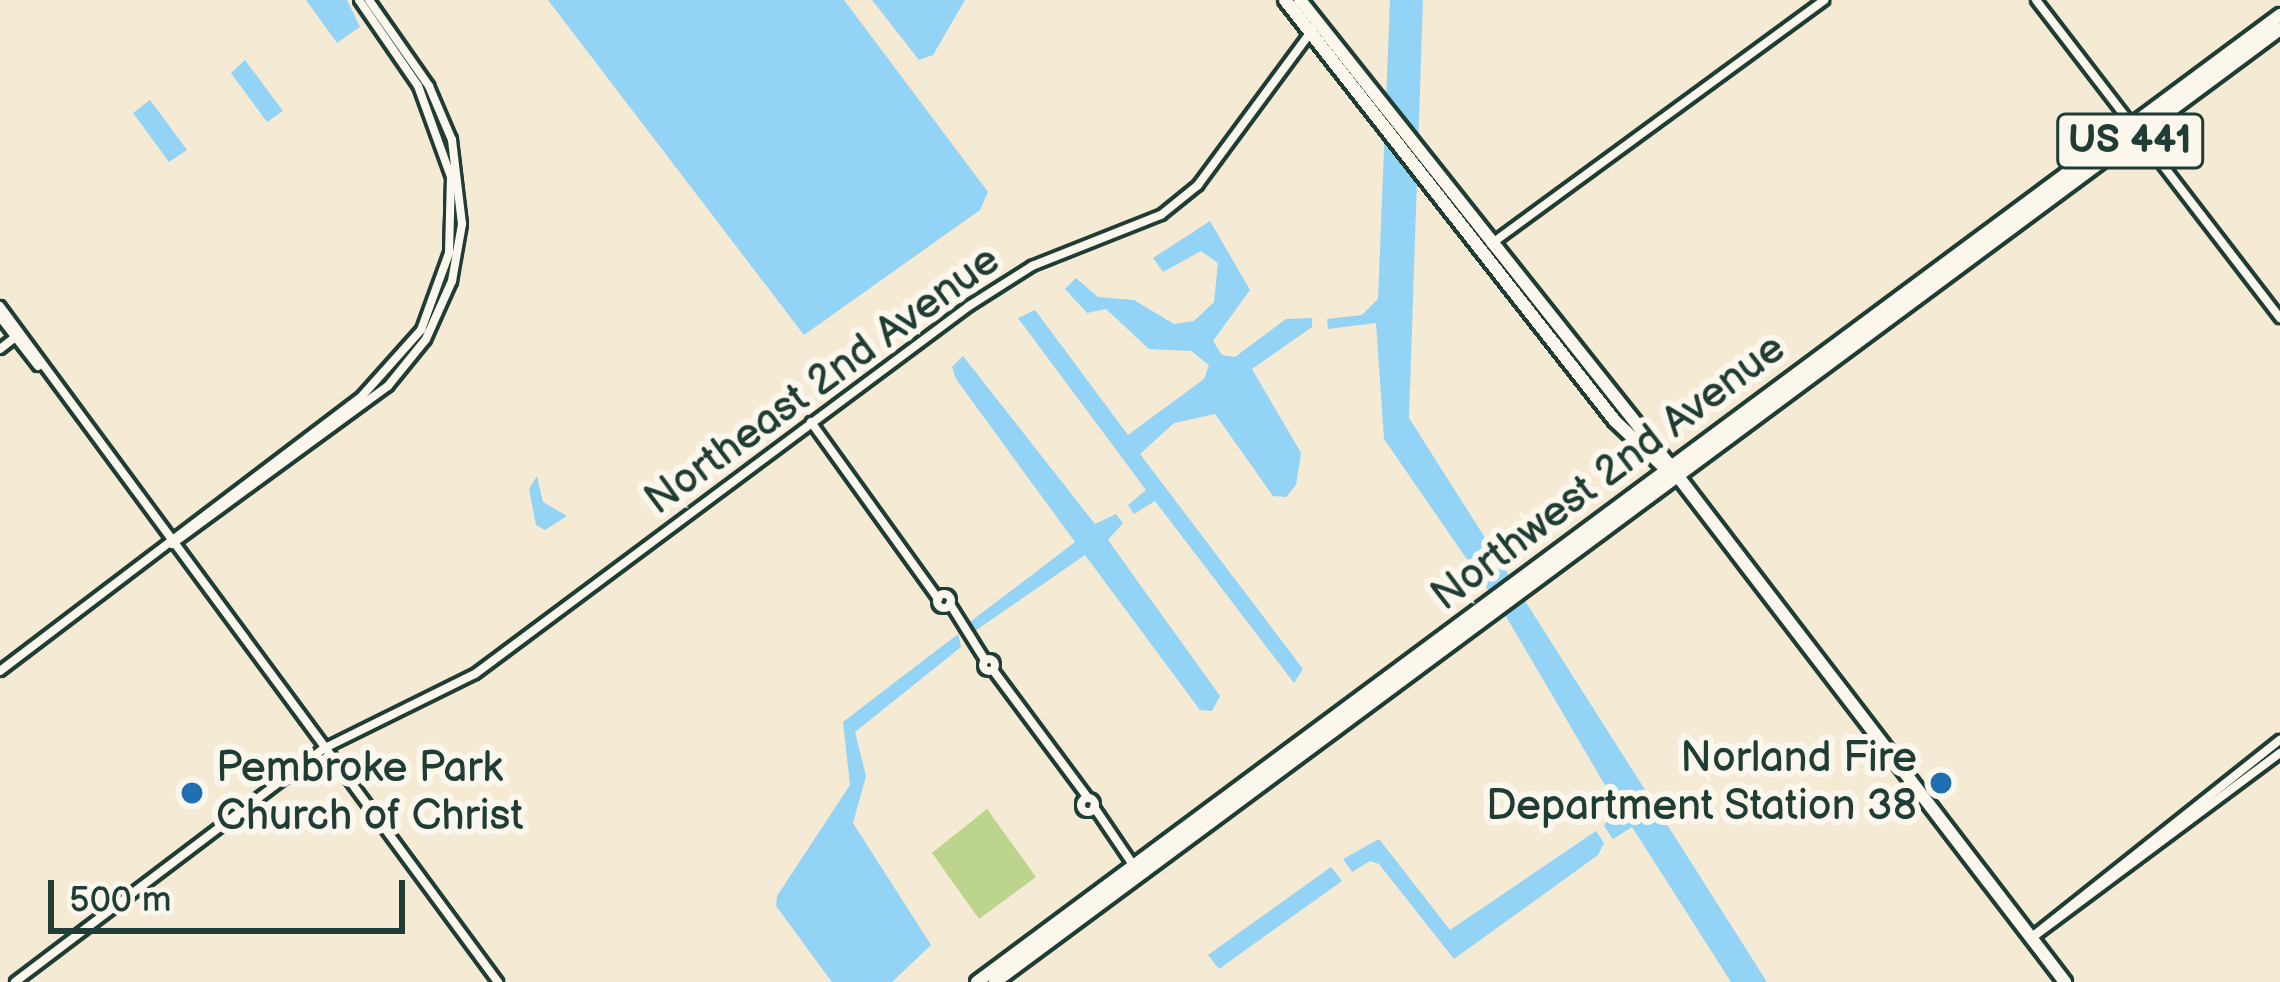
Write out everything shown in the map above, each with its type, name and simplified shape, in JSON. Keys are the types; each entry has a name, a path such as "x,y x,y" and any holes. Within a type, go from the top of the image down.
{"main road":[{"path":"1285,0 1382,106 1615,421 1672,476 2065,982"},
{"path":"1300,0 1314,28 1381,123 1487,246"},
{"name":"Northwest 2nd Avenue","path":"995,982 2136,130 2280,16"},
{"name":"Northwest 2nd Avenue","path":"2136,130 2280,29"},
{"name":"Northwest 2nd Avenue","path":"977,982 1137,873"}],"street":[{"path":"170,544 378,383 435,302 453,215 443,142 418,86 359,0"},
{"path":"0,671 392,382 427,338 452,280 462,224 452,140 429,86 369,0"},
{"path":"1487,246 1824,0"},
{"path":"2036,0 2280,318"},
{"name":"Northeast 2nd Avenue","path":"15,982 323,749 475,674 811,422 1032,266 1136,229 1181,200 1314,28"},
{"path":"0,305 170,544 498,982"},
{"path":"0,317 18,336"},
{"path":"0,349 18,336"},
{"path":"811,422 946,603 985,660 984,669 993,670 1137,873"},
{"path":"2031,938 2279,747"}],"green space":[{"path":"987,809 1036,877 979,919 932,853"}],"water":[{"path":"306,0 347,0 360,27 337,43"},
{"path":"548,0 844,0 988,192 980,210 804,335"},
{"path":"872,0 965,0 933,55 919,60"},
{"path":"1390,0 1423,0 1409,418 1767,982 1731,982 1632,827 1613,839 1604,826 1616,804 1504,613 1384,439 1376,323 1328,329 1327,319 1362,315 1378,299"},
{"path":"245,60 283,111 267,122 231,73"},
{"path":"150,100 187,150 169,162 133,113"},
{"path":"1210,221 1250,290 1213,341 1222,355 1235,357 1286,319 1312,318 1312,327 1252,369 1301,453 1296,485 1286,497 1273,496 1215,414 1174,423 1140,454 1303,669 1294,683 1155,501 1134,514 1128,505 1146,490 1018,318 1035,310 1128,435 1204,379 1209,365 1191,351 1149,349 1106,309 1087,313 1065,289 1076,278 1098,297 1134,300 1174,324 1194,321 1214,302 1218,263 1201,251 1163,272 1153,258"},
{"path":"963,356 1095,524 1116,514 1123,523 1108,540 1220,696 1212,711 1200,710 1085,555 975,631 970,622 1075,542 956,379 952,367"},
{"path":"537,476 543,502 567,516 545,530 536,525 529,489"},
{"path":"958,634 961,647 855,732 866,776 853,823 931,945 892,982 832,982 776,906 777,896 850,785 843,722"},
{"path":"1596,831 1604,843 1598,855 1454,959 1379,864 1370,861 1352,872 1343,859 1379,839 1450,930"},
{"path":"1331,867 1342,881 1219,969 1208,955"}],"place":[{"name":"Norland Fire Department Station 38","path":"1941,783"},
{"name":"Pembroke Park Church of Christ","path":"192,793"}]}
